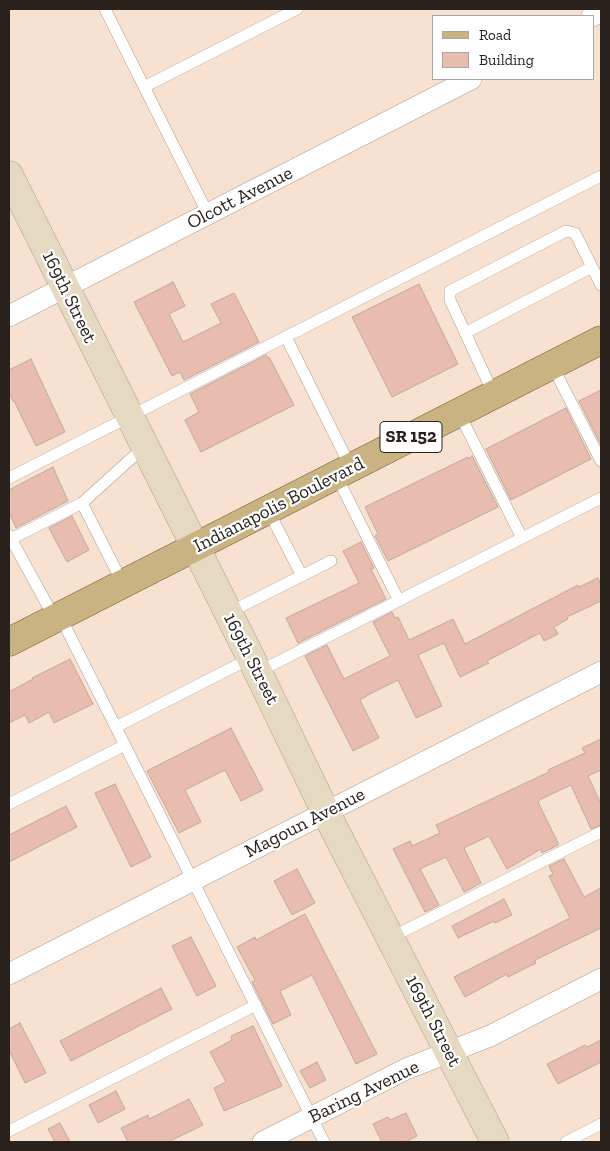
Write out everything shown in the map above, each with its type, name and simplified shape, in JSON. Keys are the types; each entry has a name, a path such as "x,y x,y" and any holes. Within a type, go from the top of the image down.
{"main road":[{"name":"Indianapolis Boulevard","path":"9,642 601,340"}],"street":[{"name":"Olcott Avenue","path":"9,316 469,80"},
{"name":"169th Street","path":"9,175 326,813 496,1142"},
{"name":"Magoun Avenue","path":"9,974 601,672"},
{"name":"Baring Avenue","path":"263,1142 406,1069 490,1036 601,979"}],"lane":[{"path":"105,9 208,214"},
{"path":"144,86 297,9"},
{"path":"9,478 130,418 601,176"},
{"path":"494,395 450,300 450,291 566,231 575,233 601,285"},
{"path":"465,333 592,267"},
{"path":"286,337 399,601"},
{"path":"552,365 601,461"},
{"path":"459,413 522,538"},
{"path":"144,447 82,503 10,537 58,617 116,727 324,1142"},
{"path":"116,727 399,601 601,498"},
{"path":"82,503 123,584"},
{"path":"268,510 302,576"},
{"path":"228,613 331,561"},
{"path":"9,804 125,745"},
{"path":"390,938 601,832"},
{"path":"9,1131 256,1005"},
{"path":"566,1142 601,1124"}],"building":[{"path":"173,282 185,306 169,314 183,342 221,323 211,304 234,293 259,342 184,380 180,372 172,376 134,302"},
{"path":"419,284 458,364 392,397 352,317"},
{"path":"266,355 267,358 269,357 294,405 201,452 185,420 199,412 190,394"},
{"path":"31,359 65,432 36,446 9,393 9,370"},
{"path":"601,390 601,445 579,401"},
{"path":"566,408 591,459 511,500 486,449"},
{"path":"472,456 498,507 388,561 375,536 378,534 365,507"},
{"path":"53,467 68,501 16,528 9,512 9,490"},
{"path":"72,516 89,550 67,562 49,528"},
{"path":"361,542 374,568 371,569 386,599 298,643 286,618 359,583 343,551"},
{"path":"598,578 601,586 601,601 567,617 568,619 554,627 558,634 544,641 540,633 487,661 489,663 460,677 444,643 418,655 442,706 416,718 398,680 370,694 360,700 379,738 353,751 305,656 327,645 344,679 390,656 373,622 392,612 395,618 398,617 409,640 453,619 465,644 578,585 579,587"},
{"path":"70,659 93,704 54,723 49,712 29,723 25,715 9,723 9,692"},
{"path":"231,728 263,790 241,801 225,770 185,790 201,822 179,833 147,771"},
{"path":"601,739 601,770 588,776 601,804 601,825 591,829 571,785 541,799 538,802 558,845 542,853 541,849 507,869 489,836 464,848 481,883 464,892 446,857 420,869 439,905 425,912 393,849 410,841 412,846 440,833 436,825 549,772 548,770 585,753 582,748"},
{"path":"115,784 151,857 131,867 95,793"},
{"path":"66,806 77,827 9,862 9,835"},
{"path":"564,859 584,897 601,888 601,928 535,960 536,963 508,977 507,974 465,997 454,977 570,918 549,876 553,874 549,866"},
{"path":"297,869 315,903 292,915 274,881"},
{"path":"504,899 512,915 495,923 494,921 458,938 452,926"},
{"path":"305,914 377,1054 356,1064 312,975 280,991 291,1015 273,1024 252,982 255,980 237,947 255,937 256,940"},
{"path":"191,937 216,986 197,996 172,946"},
{"path":"161,988 172,1009 71,1061 60,1041"},
{"path":"20,1023 46,1073 25,1083 9,1050 9,1029"},
{"path":"253,1026 282,1086 224,1111 214,1088 226,1082 210,1052 232,1040 231,1036"},
{"path":"601,1040 601,1062 558,1084 547,1064 585,1045 587,1047"},
{"path":"317,1062 326,1080 310,1088 300,1071"},
{"path":"116,1091 125,1109 98,1123 89,1105"},
{"path":"189,1099 203,1125 168,1142 128,1142 121,1128 148,1115 149,1119"},
{"path":"406,1113 417,1136 405,1142 382,1142 373,1124 388,1117 390,1120"},
{"path":"60,1123 70,1142 55,1142 48,1129"}]}
